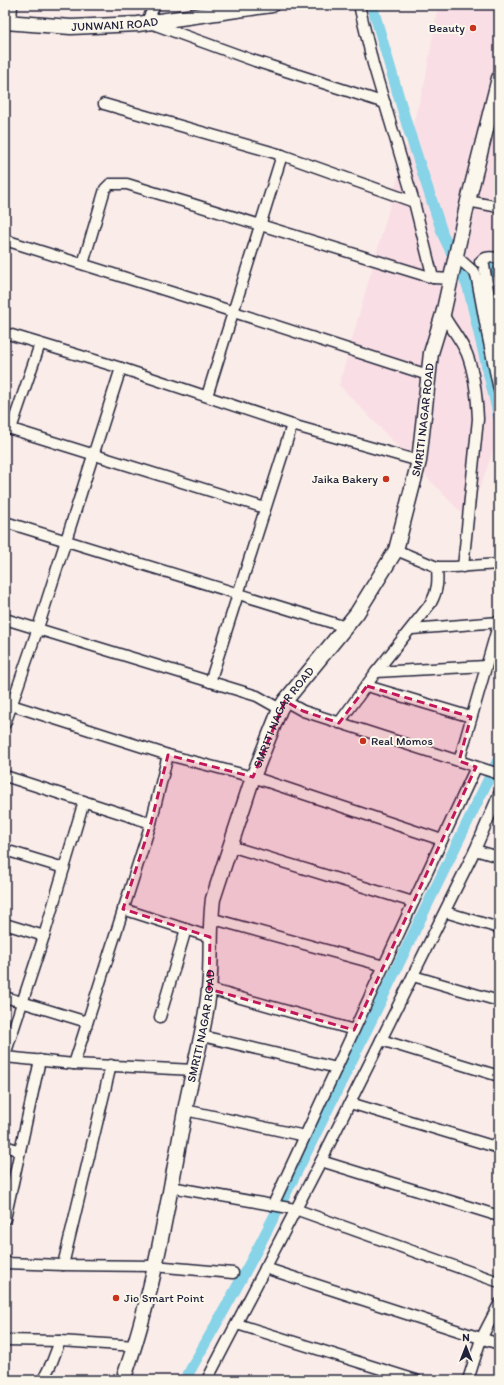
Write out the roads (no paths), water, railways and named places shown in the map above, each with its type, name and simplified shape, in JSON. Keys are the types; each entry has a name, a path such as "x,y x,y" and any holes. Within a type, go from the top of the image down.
{"main road":[{"name":"JUNWANI ROAD","path":"8,22 70,27 148,23 272,5"},
{"name":"SMRITI NAGAR ROAD","path":"123,1380 136,1346 171,1187 185,1110 202,1036 209,990 210,918 213,899 253,777 282,705 357,613 396,550 419,460 431,353 443,314 468,201 499,78"}],"street":[{"path":"8,22 12,5"},
{"path":"155,5 148,23 255,62 385,103"},
{"path":"359,5 373,64 414,202 433,278"},
{"path":"104,104 282,155 414,202"},
{"path":"207,396 282,155"},
{"path":"83,264 105,190 110,184 127,184 433,278 450,279"},
{"path":"468,201 499,207"},
{"path":"5,240 428,375"},
{"path":"456,256 475,273 486,333 499,390"},
{"path":"475,273 484,259 488,257 499,258"},
{"path":"484,259 499,359"},
{"path":"443,314 466,353 473,374 477,397 478,419 463,567"},
{"path":"5,334 121,368 292,425 419,460"},
{"path":"40,344 8,428 265,508"},
{"path":"5,724 8,704 38,628 121,368"},
{"path":"210,682 292,425"},
{"path":"5,522 346,627"},
{"path":"396,550 437,567 463,567 499,564"},
{"path":"339,723 376,672 412,629 431,603 436,594 438,580 437,567"},
{"path":"5,619 257,696 499,774"},
{"path":"412,629 499,622 458,761"},
{"path":"376,672 486,666"},
{"path":"367,686 472,717"},
{"path":"8,704 168,755 253,777 442,840"},
{"path":"74,1064 151,823 168,755"},
{"path":"273,1205 476,767"},
{"path":"5,776 151,823"},
{"path":"211,1379 236,1324 350,1103 445,912 499,794"},
{"path":"84,801 44,936 5,1056 74,1064 194,1070"},
{"path":"230,846 413,902"},
{"path":"5,850 64,868"},
{"path":"474,850 499,857"},
{"path":"123,909 210,937"},
{"path":"445,912 499,928"},
{"path":"210,918 384,966"},
{"path":"5,924 44,936"},
{"path":"160,1018 186,929"},
{"path":"413,976 499,1001"},
{"path":"209,990 354,1030"},
{"path":"5,997 87,1022"},
{"path":"202,1036 337,1068"},
{"path":"381,1040 499,1076"},
{"path":"5,1219 8,1191 20,1151 40,1060"},
{"path":"63,1265 111,1065"},
{"path":"350,1103 499,1148"},
{"path":"185,1110 305,1136"},
{"path":"5,1146 20,1151"},
{"path":"321,1160 499,1216"},
{"path":"171,1187 295,1209 499,1282"},
{"path":"5,1263 154,1266 233,1273"},
{"path":"266,1268 499,1344"},
{"path":"468,1380 481,1339 499,1304"},
{"path":"236,1324 416,1380"},
{"path":"5,1340 60,1341 136,1346"},
{"path":"43,1380 60,1341"}],"water":[{"path":"491,263 499,265 499,335 489,265"}],"waterway":[{"path":"372,5 407,125 443,235 468,287 499,418"},
{"path":"185,1380 243,1277 292,1182 499,758"}],"place":[{"name":"Beauty","path":"473,28"},
{"name":"Jaika Bakery","path":"386,479"},
{"name":"Real Momos","path":"363,741"},
{"name":"Jio Smart Point","path":"116,1298"}]}
